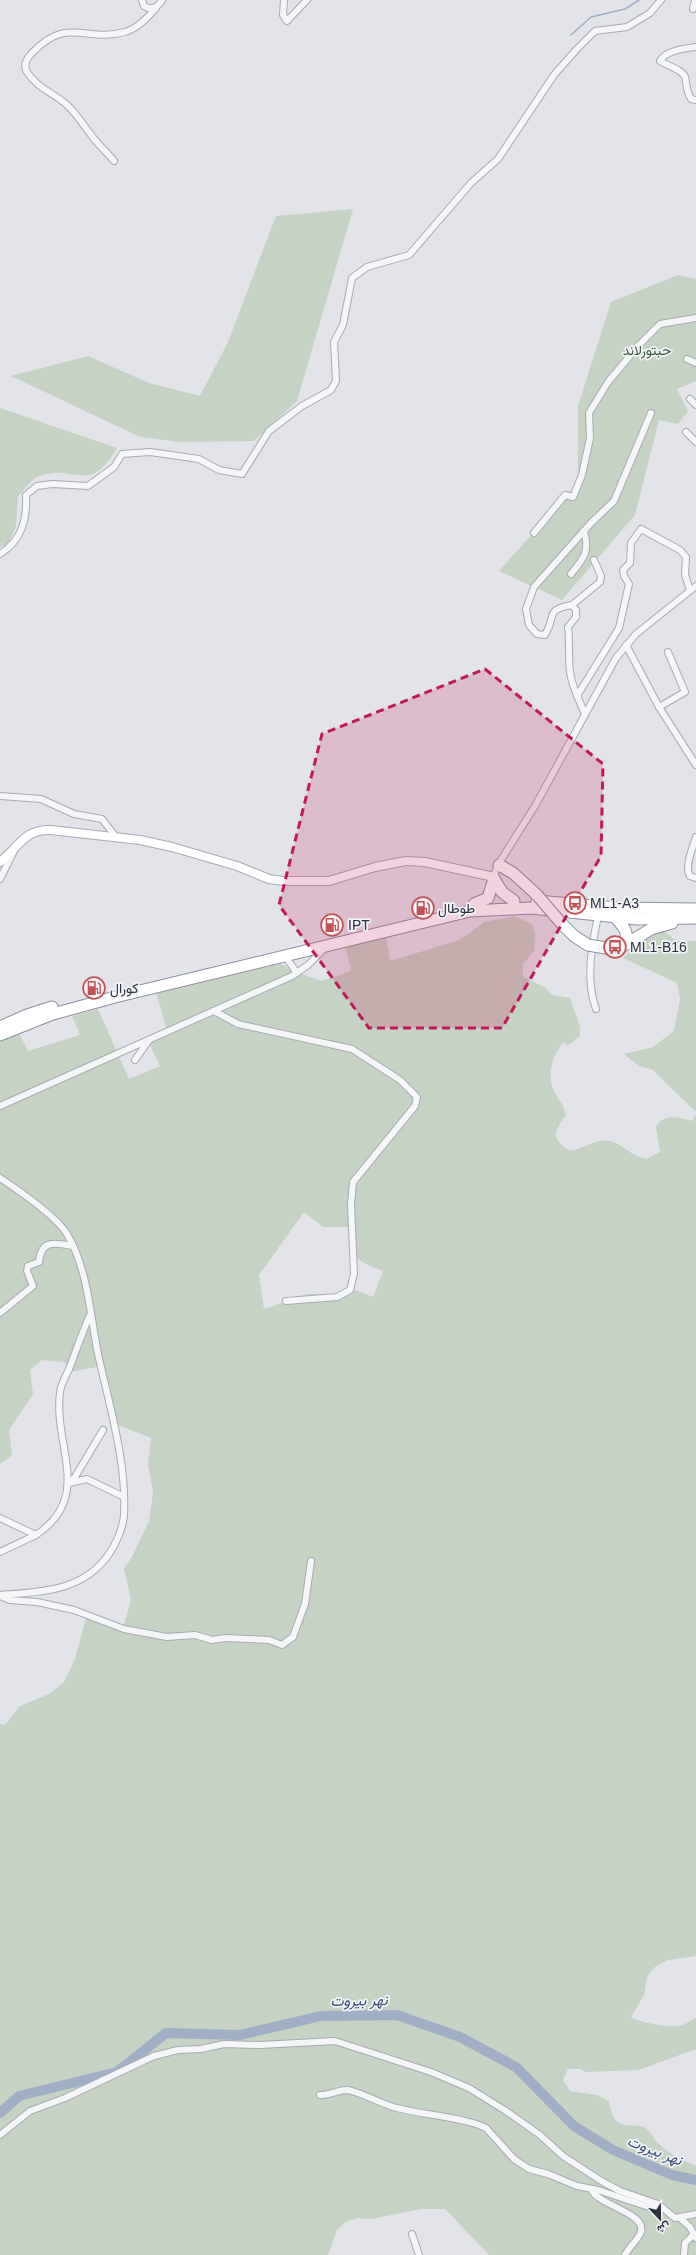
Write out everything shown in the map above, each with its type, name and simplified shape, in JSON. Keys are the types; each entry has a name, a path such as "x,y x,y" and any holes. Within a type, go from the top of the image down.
{"highway":[{"path":"499,865 513,873 537,895 574,936 588,945 612,949 623,946 645,932 682,918"},
{"path":"494,878 502,892 514,901"},
{"path":"474,904 488,898 494,878"},
{"path":"0,1027 27,1015 74,1001 474,904 514,901 617,908 696,909"},
{"path":"0,1035 53,1014 115,997 329,944 480,910 531,908 598,916 696,918"},
{"path":"615,917 627,934 627,940 623,946"}],"main road":[{"path":"0,862 27,835 39,830 116,837 172,847 238,866 269,879 283,881 329,881 374,867 406,861 425,862 494,878"}],"street":[{"path":"142,0 147,8 156,8"},
{"path":"114,161 92,137 72,109 36,82 28,72 26,62 28,57 42,42 55,35 73,31 111,34 123,32 143,22 162,0"},
{"path":"284,0 283,15 287,21 307,0"},
{"path":"0,554 20,535 27,513 26,495 37,486 52,484 88,486 114,468 122,454 150,452 199,459 219,470 242,474 269,431 302,406 331,390 336,380 334,342 343,325 352,278 367,267 409,255 471,183 498,159 554,74 595,31 627,28 650,13 661,0"},
{"path":"693,8 695,0"},
{"path":"696,47 683,49 668,55 660,61 683,74 685,78 686,92 690,99 696,100"},
{"path":"534,533 565,495 573,497 582,474 590,438 589,413 608,382 639,345 660,324 696,318"},
{"path":"687,359 696,363"},
{"path":"690,399 696,405"},
{"path":"594,560 601,576 600,582 572,604 559,607 553,612 545,634 537,634 529,625 526,609 534,586 584,531 614,501 651,412"},
{"path":"686,432 696,442"},
{"path":"577,696 619,628 629,584 624,576 623,570 630,563 631,543 641,529 680,550 686,557 685,575 690,590"},
{"path":"571,574 584,558 587,543 584,531"},
{"path":"494,878 499,865 535,806 616,658 636,634 696,586"},
{"path":"572,604 576,610 576,617 568,627 570,641 570,671 577,696 585,714"},
{"path":"626,645 659,707 696,764"},
{"path":"659,707 684,692 668,652"},
{"path":"0,796 42,800 74,814 102,819 116,837"},
{"path":"696,837 690,854 688,872 690,876 696,878"},
{"path":"0,879 18,844"},
{"path":"596,1009 592,998 589,976 598,916"},
{"path":"0,1106 297,973 308,966 329,944"},
{"path":"285,956 297,973"},
{"path":"214,1011 238,1024 352,1049 400,1080 417,1097 415,1106 353,1182 351,1205 354,1274 353,1285 350,1290 337,1296 286,1301"},
{"path":"135,1060 150,1039"},
{"path":"0,1178 43,1210 66,1232 73,1246 81,1270 118,1453 124,1497 124,1517 118,1537 109,1555 95,1570 78,1582 60,1589 0,1595"},
{"path":"0,1313 33,1286 27,1271 28,1266 39,1262 40,1253 48,1244 55,1242 73,1246"},
{"path":"0,1552 36,1536 60,1515 66,1501 68,1484 59,1408 60,1390 79,1338 90,1315"},
{"path":"68,1484 75,1477 103,1430"},
{"path":"68,1484 87,1479 124,1497"},
{"path":"0,1518 36,1536"},
{"path":"0,1595 10,1600 37,1602 74,1610 124,1629 160,1636 178,1638 195,1635 212,1640 269,1640 282,1645 293,1637 305,1604 311,1561"},
{"path":"0,2135 30,2111 65,2098 154,2056 178,2050 201,2049 224,2044 260,2045 335,2041 431,2072 469,2088 506,2111 540,2135 563,2156 620,2191 658,2204 675,2218 696,2214"},
{"path":"320,2094 332,2095 340,2091 353,2091 398,2108 479,2125 486,2128 523,2165 577,2186 646,2206 664,2209"},
{"path":"591,2189 598,2198 633,2216 640,2223 640,2232 625,2255"},
{"path":"680,2218 695,2236 685,2243 684,2255"},
{"path":"412,2234 420,2255"}],"highlighted area":[{"path":"485,669 603,764 601,856 502,1028 369,1028 279,905 322,734"}],"green space":[{"path":"353,209 297,401 254,441 181,442 140,437 11,376 88,356 149,383 200,396 228,342 276,216"},
{"name":"حبتورلاند","path":"678,275 696,279 696,381 677,389 688,411 678,424 659,420 635,515 562,600 499,571 578,483 578,406 611,302"},
{"path":"0,408 117,448 107,463 98,471 89,475 50,473 34,479 18,497 16,527 7,545 0,547"},
{"path":"515,916 532,924 535,935 534,951 523,964 523,977 546,988 552,995 570,998 580,1027 580,1036 567,1046 564,1042 556,1053 552,1066 552,1087 563,1106 566,1115 557,1130 556,1134 559,1142 570,1151 605,1140 619,1145 636,1156 646,1159 660,1152 656,1127 659,1122 663,1119 672,1117 692,1121 696,1114 696,1956 668,1960 655,1967 647,1977 644,1995 631,2017 647,2023 674,2026 686,2024 696,2018 696,2049 639,2070 586,2072 580,2069 568,2069 563,2080 570,2091 597,2095 609,2101 613,2116 618,2122 627,2125 645,2127 657,2142 667,2151 696,2166 696,2255 489,2255 445,2209 421,2209 371,2219 357,2218 346,2222 337,2230 328,2255 0,2255 0,1724 5,1725 20,1706 49,1694 64,1682 75,1659 86,1618 123,1628 131,1600 124,1568 132,1557 149,1521 153,1493 148,1464 151,1438 113,1423 102,1366 70,1372 65,1362 42,1360 30,1370 33,1394 9,1430 12,1455 0,1464 0,1037 16,1027 28,1051 80,1035 72,1016 98,1009 129,1079 160,1066 148,1040 166,1027 156,992 272,959 294,971 321,981 351,971 344,940 385,932 390,961 460,940 484,922","holes":["304,1212 323,1227 349,1227 349,1237 352,1251 361,1261 383,1271 373,1297 348,1287 335,1294 307,1294 264,1309 259,1275"]},
{"path":"662,930 677,941 696,941 696,1112 653,1070 639,1066 624,1054 653,1047 674,1031 680,999 677,983 623,958 638,943"}],"waterway":[{"path":"571,35 591,17 625,9 639,0"},
{"name":"نهر بيروت","path":"0,2113 19,2096 117,2072 166,2033 240,2035 321,2016 397,2015 460,2037 516,2067 574,2126 613,2150 672,2175 696,2180"}],"place":[{"name":"ML1-A3","path":"575,903"},
{"name":"طوطال","path":"423,908"},
{"name":"IPT","path":"332,925"},
{"name":"ML1-B16","path":"615,947"},
{"name":"كورال","path":"94,988"}]}
